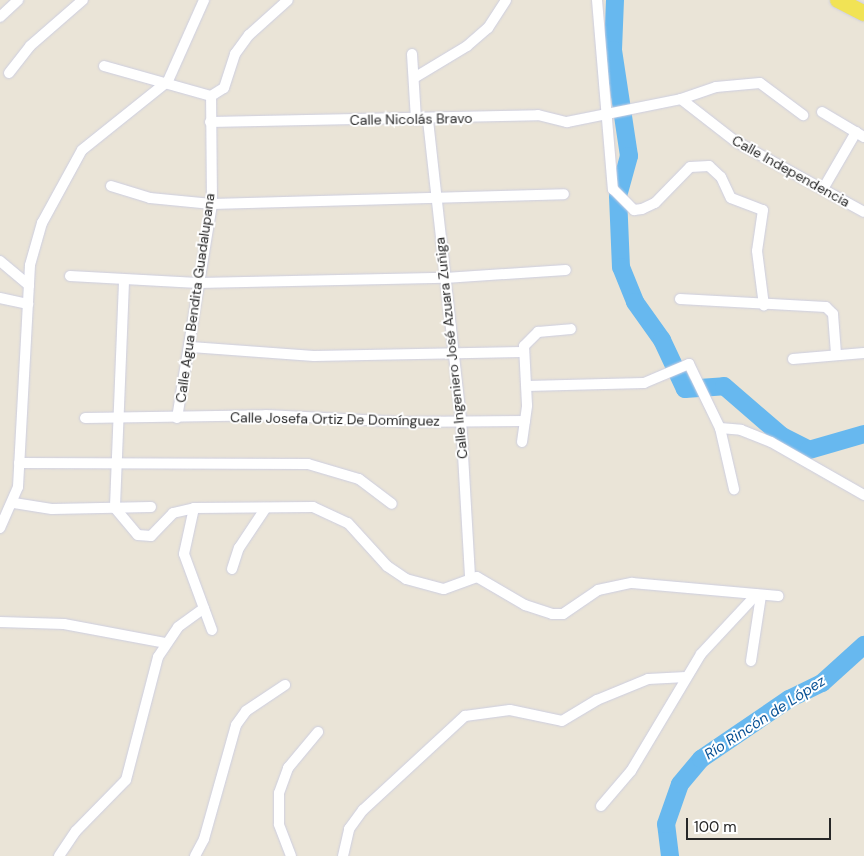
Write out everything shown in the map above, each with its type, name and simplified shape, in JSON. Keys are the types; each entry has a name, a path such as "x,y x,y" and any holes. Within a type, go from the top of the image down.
{"main road":[{"path":"838,0 864,13"}],"street":[{"path":"0,17 18,0"},
{"path":"0,528 14,503 19,463 30,265 42,223 82,150 168,81 204,0"},
{"path":"104,66 168,81 211,96 224,88 236,54 249,35 288,0"},
{"path":"414,78 467,46 488,28 506,0"},
{"path":"598,0 610,111 613,189 634,210 648,208 684,171 702,164 719,174 731,198 762,208 757,251 764,306"},
{"path":"9,73 30,46 78,2"},
{"path":"412,54 416,120"},
{"path":"610,111 681,99 727,85 764,83 803,116"},
{"name":"Calle Agua Bendita Guadalupana","path":"177,418 191,347 198,283 212,204 211,96"},
{"name":"Calle Independencia","path":"681,99 735,141 864,212"},
{"name":"Calle Nicolás Bravo","path":"210,122 428,120 538,115 567,122 610,111"},
{"path":"822,112 860,135 823,189"},
{"name":"Calle Ingeniero José Azuara Zuñiga","path":"428,120 435,199 461,420 470,576"},
{"path":"111,186 150,198 212,204 564,194"},
{"path":"0,261 29,286"},
{"path":"70,276 124,282 198,283 445,278 566,270"},
{"path":"124,282 121,419 116,466 115,508 145,538 173,513 194,508 265,509 313,507 334,513 353,528 387,566 406,579 444,589 470,576 492,583 525,605 557,615 598,590 632,583 778,596"},
{"path":"0,298 28,304"},
{"path":"680,299 830,309 836,354"},
{"path":"522,442 527,386 522,352 529,337 538,332 571,329"},
{"path":"191,347 314,356 522,352"},
{"path":"794,359 864,353"},
{"path":"527,386 644,383 690,364 720,428 734,489"},
{"name":"Calle Josefa Ortiz De Domínguez","path":"85,418 121,419 266,415 525,421"},
{"path":"720,428 764,439 864,495"},
{"path":"19,463 116,466 308,464 359,479 392,504"},
{"path":"14,503 52,509 151,508"},
{"path":"194,508 184,554 212,630"},
{"path":"232,569 239,548 265,509"},
{"path":"751,661 758,595"},
{"path":"601,806 631,771 686,677 758,595"},
{"path":"60,856 76,831 126,780 155,667 166,643 184,622 204,608"},
{"path":"0,622 64,624 166,643"},
{"path":"343,856 349,830 363,810 466,716 510,710 562,721 597,700 648,679 686,677"},
{"path":"195,856 204,839 236,725 246,712 285,685"},
{"path":"291,856 279,824 279,793 288,768 318,732"}],"waterway":[{"name":"Río Rincón de López","path":"615,0 613,50 629,156 618,196 621,267 635,302 662,340 685,389 724,386 782,436 809,450 864,434"},
{"name":"Río Rincón de López","path":"670,856 666,824 680,784 701,759 789,699 822,683 864,645"}]}
